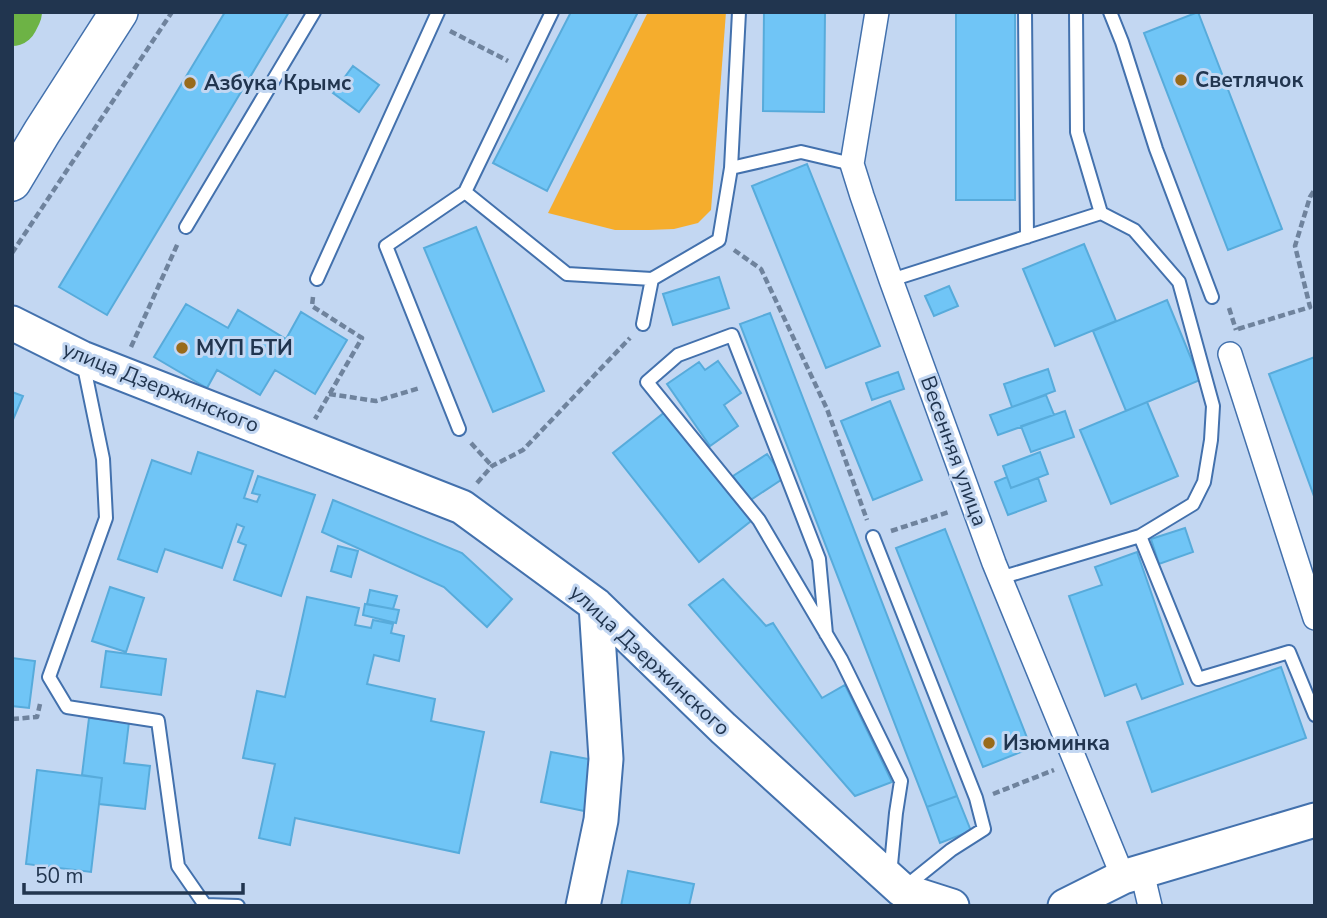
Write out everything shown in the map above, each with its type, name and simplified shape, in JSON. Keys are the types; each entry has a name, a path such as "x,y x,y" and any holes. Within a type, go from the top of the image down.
{"main road":[{"path":"12,182 119,12"}],"street":[{"name":"Весенняя улица","path":"877,12 852,164 891,280 1000,578 1075,761 1150,906"},
{"name":"улица Дзержинского","path":"12,323 82,358 462,507 596,605 723,728 899,891 952,906"},
{"path":"1230,354 1315,618"},
{"path":"583,906 601,820 606,759 596,605"},
{"path":"1065,906 1132,874 1315,820"}],"lane":[{"path":"186,227 314,12"},
{"path":"459,429 386,246 465,192 552,12"},
{"path":"465,192 567,274 652,279 719,240 731,168 740,12"},
{"path":"1025,12 1027,237"},
{"path":"1076,12 1077,132 1101,213"},
{"path":"1110,12 1156,149 1212,297"},
{"path":"317,279 436,17"},
{"path":"731,168 801,152 852,164"},
{"path":"891,280 1101,213 1134,230 1179,282 1213,406 1204,482 1194,504 1140,536 1000,578"},
{"path":"643,324 652,279"},
{"path":"826,634 819,559 732,335 678,355 647,382 760,520 826,634 841,659 901,781 896,813 899,891"},
{"path":"82,358 103,459 106,518 49,677 67,707 159,720 178,866 205,905 237,906"},
{"path":"1140,536 1198,679 1289,652 1315,715"},
{"path":"873,537 976,800 984,829 951,850 899,891"}],"path":[{"path":"12,253 172,12"},
{"path":"436,17 524,69"},
{"path":"1236,330 1310,307 1295,246 1315,189"},
{"path":"131,347 186,227"},
{"path":"719,240 761,270 827,409 873,537 973,504"},
{"path":"317,279 312,306 362,338 329,394 376,401 440,382"},
{"path":"1212,297 1228,306 1236,330 1230,354"},
{"path":"474,486 492,466 523,450 643,324"},
{"path":"459,429 492,466"},
{"path":"12,719 37,717 49,677"},
{"path":"976,800 1075,761"}],"shaded area":[{"path":"648,12 726,12 711,210 698,223 674,229 649,230 615,230 548,213"}],"building":[{"path":"225,12 289,12 107,315 59,287"},
{"path":"571,12 638,12 547,191 493,163"},
{"path":"764,12 825,12 824,112 763,111"},
{"path":"956,12 1015,12 1015,200 956,200"},
{"path":"1198,12 1282,229 1228,250 1144,33"},
{"path":"353,66 379,85 359,112 333,93"},
{"path":"807,164 880,346 826,368 752,186"},
{"path":"476,227 544,391 493,412 424,248"},
{"path":"1084,244 1116,321 1055,346 1023,269"},
{"path":"719,277 729,308 673,325 663,294"},
{"path":"949,286 958,306 934,316 925,296"},
{"path":"1167,300 1200,380 1126,411 1093,331"},
{"path":"186,304 228,328 238,310 286,339 301,312 347,340 315,394 275,370 260,395 217,370 207,388 154,357"},
{"path":"770,313 957,796 927,807 740,324"},
{"path":"1315,357 1315,499 1269,374"},
{"path":"718,361 741,393 724,405 738,426 710,446 667,384 699,362 705,370"},
{"path":"1048,369 1055,391 1012,407 1004,384"},
{"path":"898,372 904,389 872,400 866,383"},
{"path":"12,392 23,396 12,422"},
{"path":"1046,395 1054,415 998,435 990,415"},
{"path":"890,401 922,480 873,500 841,421"},
{"path":"1147,402 1178,476 1111,504 1080,430"},
{"path":"1065,411 1074,437 1031,452 1021,426"},
{"path":"665,412 751,521 699,562 613,453"},
{"path":"198,452 253,471 244,498 257,502 260,495 252,493 258,476 315,495 281,596 234,580 246,545 238,542 244,527 237,524 222,568 165,549 157,572 118,559 152,460 191,474"},
{"path":"1040,452 1048,474 1011,488 1003,466"},
{"path":"767,454 784,478 749,501 733,476"},
{"path":"1007,477 1011,488 1038,478 1046,501 1008,515 995,482"},
{"path":"333,500 462,553 512,599 487,627 444,587 322,532"},
{"path":"1185,528 1193,552 1159,564 1151,539"},
{"path":"945,529 1031,748 983,767 896,548"},
{"path":"338,546 358,551 351,577 331,571"},
{"path":"1137,552 1183,684 1142,699 1136,684 1105,696 1069,596 1102,585 1095,567"},
{"path":"723,579 766,626 773,623 822,698 845,685 892,782 855,796 689,605"},
{"path":"110,587 144,598 126,652 92,641"},
{"path":"370,590 397,596 393,609 367,604"},
{"path":"307,597 359,608 355,625 371,628 373,620 393,624 391,633 404,636 399,661 374,655 367,684 435,699 431,721 484,732 459,853 295,818 290,845 259,838 275,764 243,758 257,691 285,697"},
{"path":"365,604 399,610 396,623 363,615"},
{"path":"106,651 166,659 161,695 101,687"},
{"path":"12,658 35,661 29,708 12,706"},
{"path":"1281,667 1306,738 1152,792 1127,722"},
{"path":"89,718 129,722 124,763 150,766 145,809 99,804 102,778 82,775"},
{"path":"551,752 599,761 589,812 541,802"},
{"path":"37,770 102,778 91,872 26,864"},
{"path":"957,796 971,831 940,843 927,807"},
{"path":"628,871 694,884 689,906 621,906"}],"waterway":[{"path":"12,20 16,12"}],"place":[{"name":"Светлячок","path":"1181,80"},
{"name":"Азбука Крымс","path":"190,83"},
{"name":"МУП БТИ","path":"182,348"},
{"name":"Изюминка","path":"989,743"}]}
